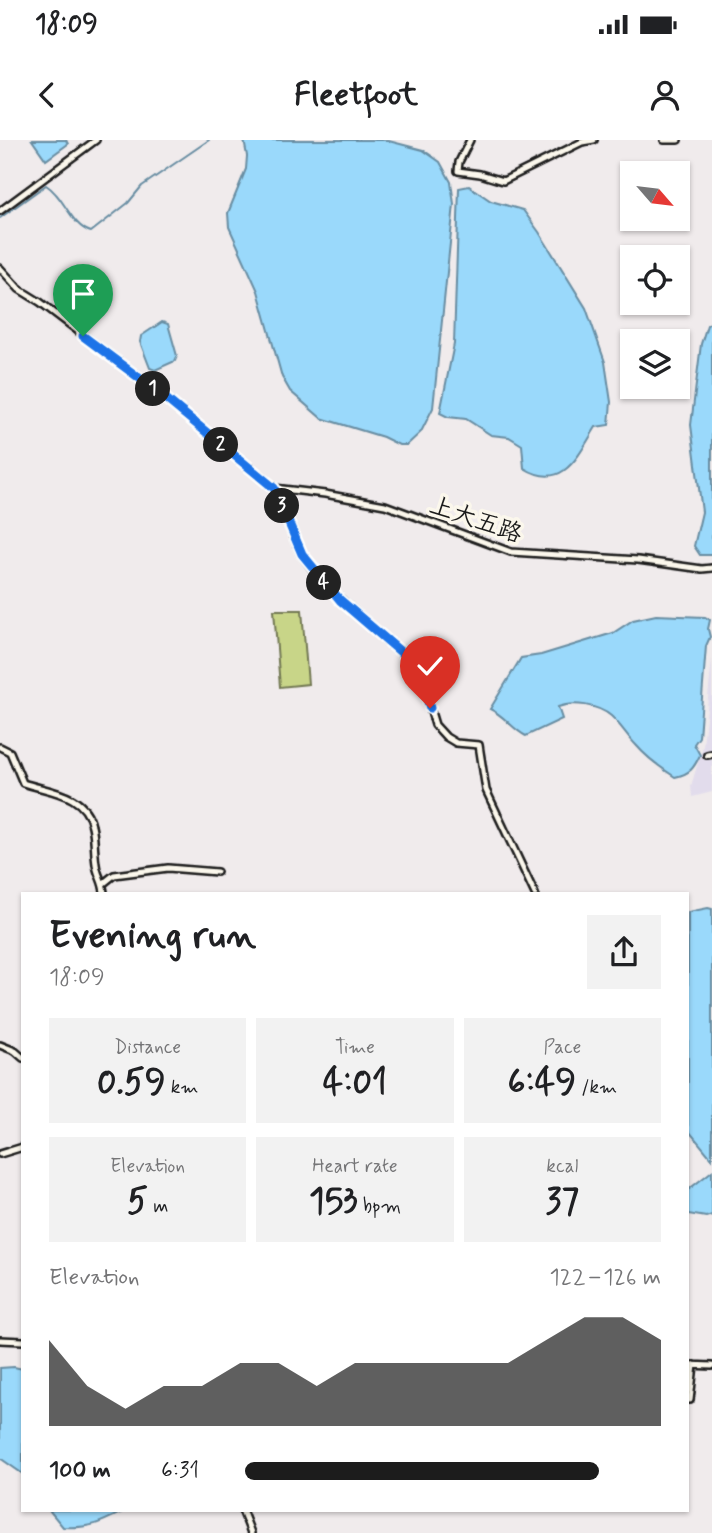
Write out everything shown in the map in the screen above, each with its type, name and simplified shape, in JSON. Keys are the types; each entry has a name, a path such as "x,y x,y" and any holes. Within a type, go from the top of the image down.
{"street":[{"path":"0,211 96,140"},
{"path":"470,140 459,162 458,171 503,181 582,142 594,140"},
{"path":"664,140 678,140"},
{"path":"0,268 19,289 154,389 274,488 302,554 323,583 410,660 420,675 435,726 456,743 479,745 486,790 534,892"},
{"name":"上大五路","path":"274,488 385,505 511,552 638,560 712,568"},
{"path":"0,747 10,752 23,783 69,796 84,806 92,826 97,873 104,883 104,892"},
{"path":"104,883 114,875 168,868 218,872"},
{"path":"0,1045 21,1056"},
{"path":"0,1154 21,1148"},
{"path":"0,1340 21,1341"},
{"path":"689,1400 691,1365 712,1366"},
{"path":"243,1512 251,1533"}],"shaded area":[{"path":"712,659 712,792 692,797 691,786 703,746"}],"green space":[{"path":"274,610 302,610 308,684 280,687"}],"water":[{"path":"32,140 66,140 68,144 46,160"},
{"path":"244,140 385,140 423,150 440,162 451,182 454,204 433,408 421,432 407,445 399,445 383,437 321,418 290,391 282,377 258,291 229,227 228,213 246,169"},
{"path":"469,186 491,201 523,210 586,308 605,362 611,402 609,425 596,427 576,459 559,473 549,476 524,468 522,445 509,437 491,435 466,419 440,413 454,344 459,188"},
{"path":"162,322 168,324 177,356 175,361 155,370 150,368 140,342 141,336"},
{"path":"712,322 712,555 700,555 694,546 702,512 691,425 701,344 707,325"},
{"path":"656,615 705,617 710,620 699,737 694,744 700,755 688,772 675,777 640,750 611,716 592,707 571,704 558,707 562,719 526,736 490,709 521,658 541,655 613,633 633,620"},
{"path":"712,909 712,1159 689,1131 689,912"},
{"path":"712,1171 712,1215 706,1217 689,1214 689,1189"},
{"path":"0,1368 21,1369 21,1473 0,1458"},
{"path":"51,1512 122,1512 96,1524 63,1527"}],"waterway":[{"path":"0,218 46,185 58,196 78,224 91,232 128,203 142,186 209,140"}],"route":[{"path":"83,336 154,389 274,488 302,554 323,583 340,600 410,660 420,675 430,708"}]}
